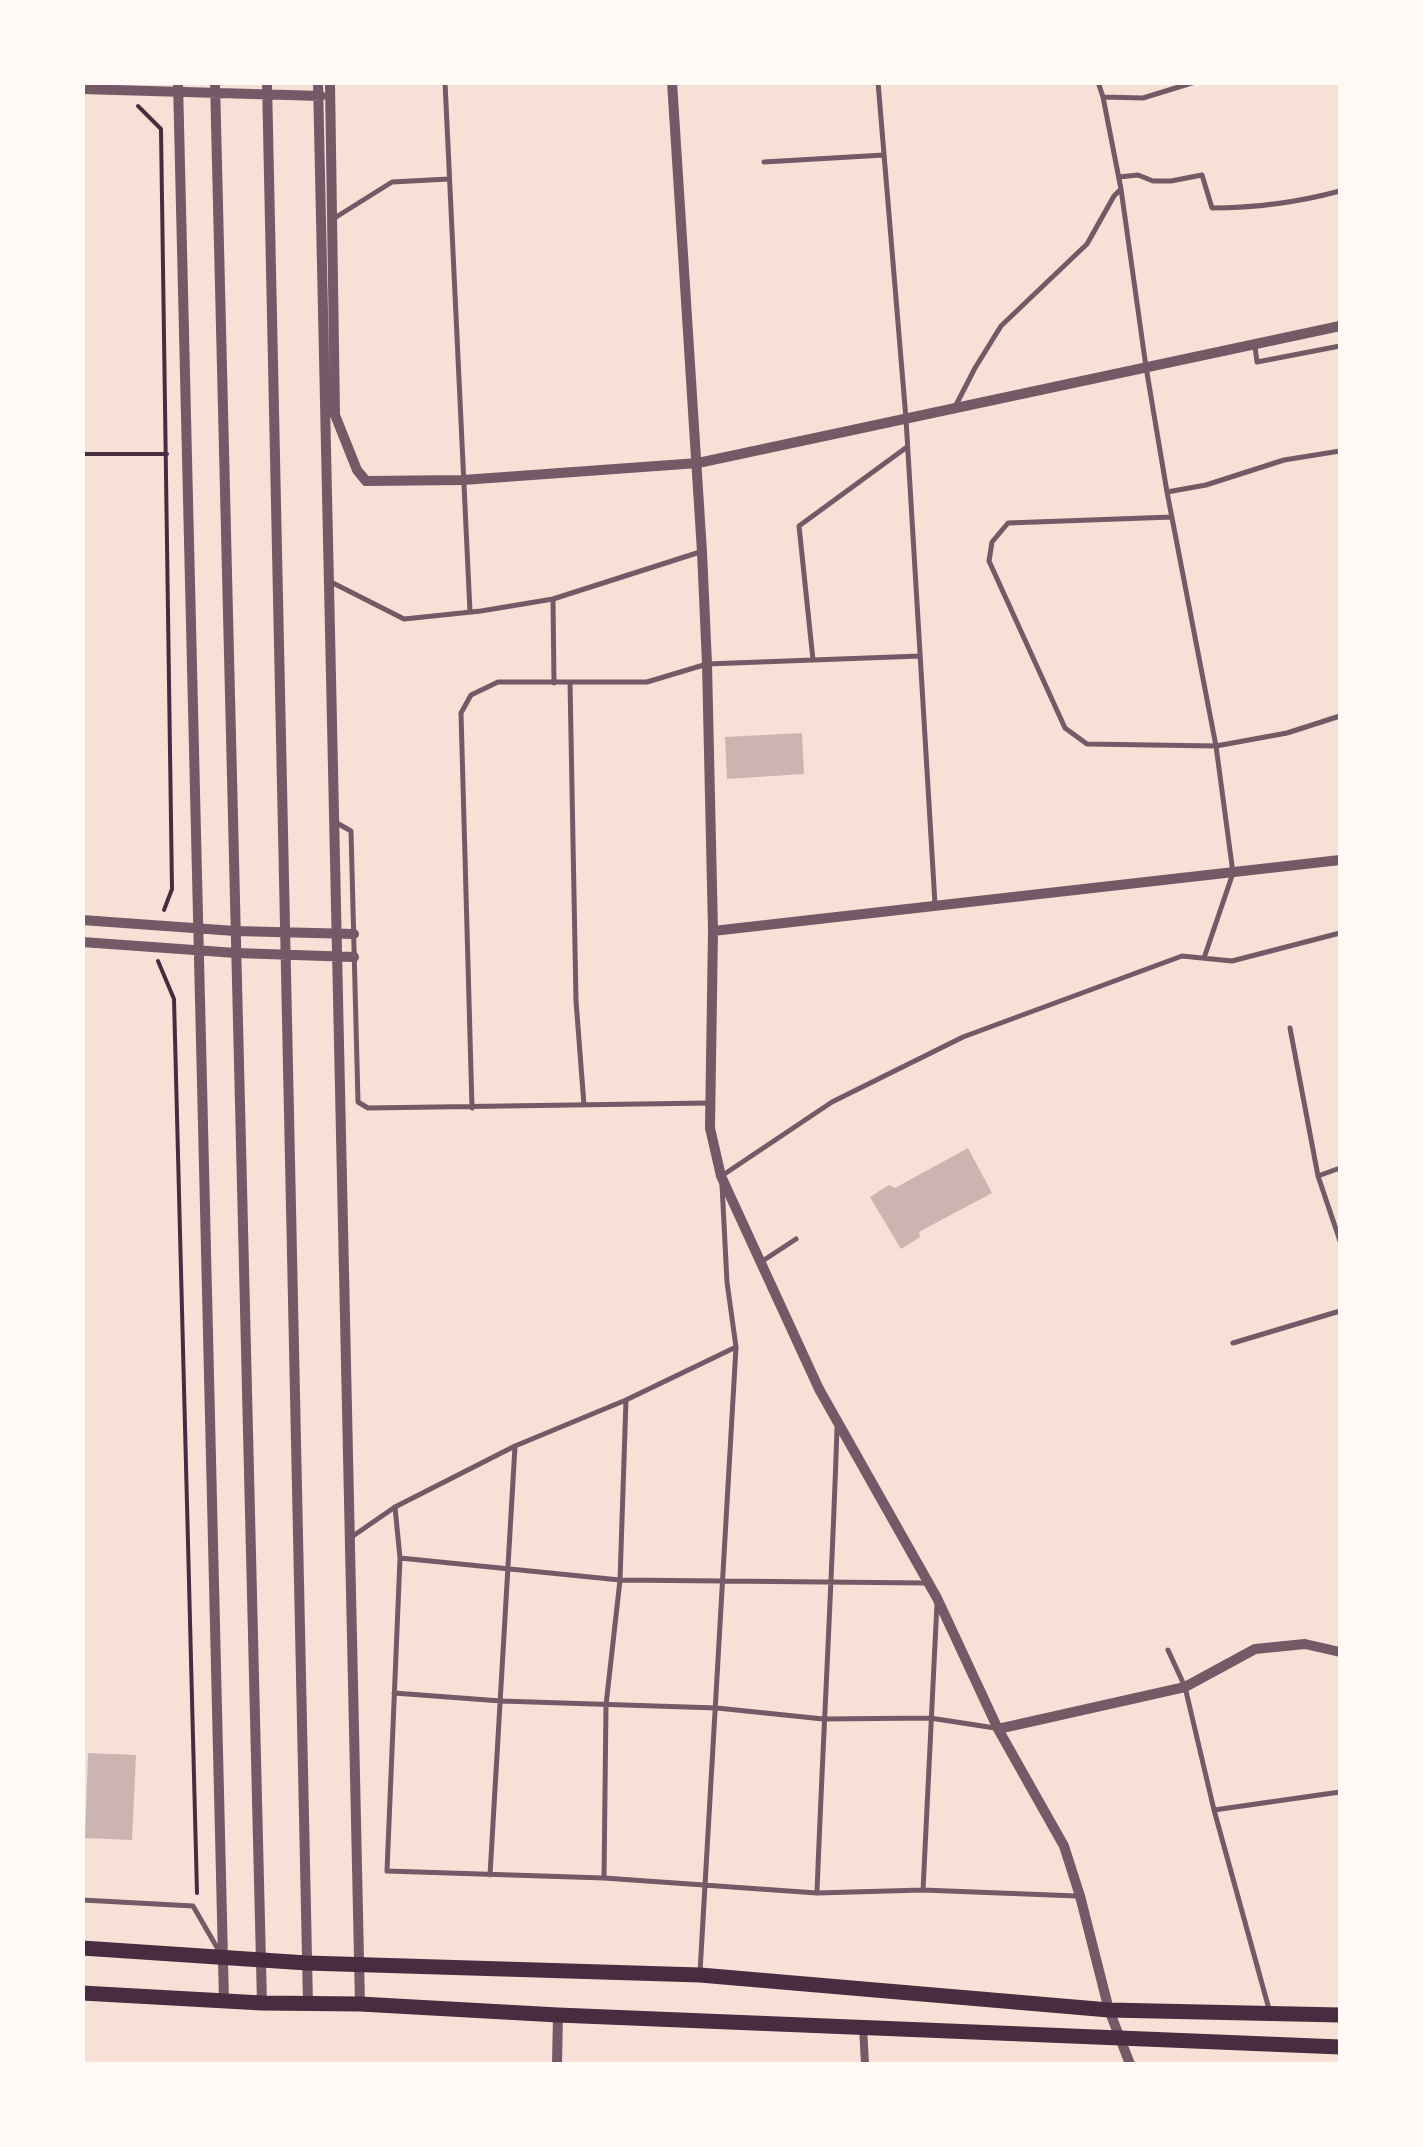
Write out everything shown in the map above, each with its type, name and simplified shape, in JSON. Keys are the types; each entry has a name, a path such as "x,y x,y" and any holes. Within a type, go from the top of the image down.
{"main road":[{"path":"82,1948 307,1963 700,1975 1108,2010 1340,2015"},
{"path":"82,1993 1340,2047"}],"street":[{"path":"318,82 324,96 332,220 335,415 357,470 366,481 462,480 698,463 1340,326"},
{"path":"330,82 324,96 329,581 360,2004"},
{"path":"672,82 708,664 713,930 710,1128 721,1176 820,1389 937,1598 998,1729 1064,1846 1108,2010 1130,2064"},
{"path":"178,87 224,2000"},
{"path":"215,88 262,2002"},
{"path":"82,89 267,89 324,96"},
{"path":"267,89 308,2004"},
{"path":"713,930 1340,860"},
{"path":"82,920 236,931 354,934"},
{"path":"82,942 354,958"},
{"path":"998,1729 1185,1688 1255,1649 1306,1644 1340,1652"},
{"path":"557,2064 558,2015"},
{"path":"864,2027 865,2064"}],"lane":[{"path":"445,82 470,612"},
{"path":"878,82 908,447 935,907"},
{"path":"1098,82 1119,176 1166,492 1216,746 1233,873 1204,958"},
{"path":"1103,97 1143,98 1195,82"},
{"path":"764,162 884,154"},
{"path":"1119,176 1171,181 1202,175 1212,208 1254,206 1340,191"},
{"path":"332,220 392,182 449,179"},
{"path":"954,409 1001,326 1087,244 1121,189"},
{"path":"1255,344 1257,362 1340,346"},
{"path":"814,660 799,526 908,447"},
{"path":"1166,492 1206,485 1284,460 1340,451"},
{"path":"1172,517 1008,522 992,542 990,561 1065,728 1087,744 1216,746 1286,733 1340,716"},
{"path":"329,581 404,619 553,599 702,552"},
{"path":"553,599 554,684"},
{"path":"472,1108 461,713 471,695 498,682 647,682 708,664 920,656"},
{"path":"570,682 576,1001 584,1105"},
{"path":"335,821 351,831 358,1102 368,1108 712,1103"},
{"path":"700,1975 736,1347 727,1282 721,1176 832,1102 963,1037 1182,956 1232,961 1340,933"},
{"path":"1290,1028 1318,1176 1340,1241"},
{"path":"1318,1176 1340,1168"},
{"path":"761,1262 796,1239"},
{"path":"1234,1343 1340,1311"},
{"path":"349,1538 395,1507 515,1446 626,1400 736,1347"},
{"path":"604,1878 606,1706 620,1580 626,1400"},
{"path":"817,1893 838,1420"},
{"path":"490,1874 515,1446"},
{"path":"395,1507 400,1558 387,1871 604,1878 817,1893 923,1890 1080,1896"},
{"path":"400,1558 620,1580 928,1583"},
{"path":"923,1890 937,1598"},
{"path":"1168,1650 1185,1688 1270,2012"},
{"path":"394,1693 606,1706 716,1708 823,1719 930,1718 998,1729"},
{"path":"1214,1810 1340,1792"},
{"path":"82,1900 192,1906 223,1958"}],"path":[{"path":"137,105 161,129 172,889 165,908"},
{"path":"82,454 166,454"},
{"path":"164,975 174,1000 197,1893"}],"building":[{"path":"802,733 804,774 727,779 725,737"},
{"path":"968,1148 992,1193 919,1232 920,1237 901,1249 870,1197 889,1185 895,1188"},
{"path":"88,1753 136,1755 132,1840 85,1838"}]}
